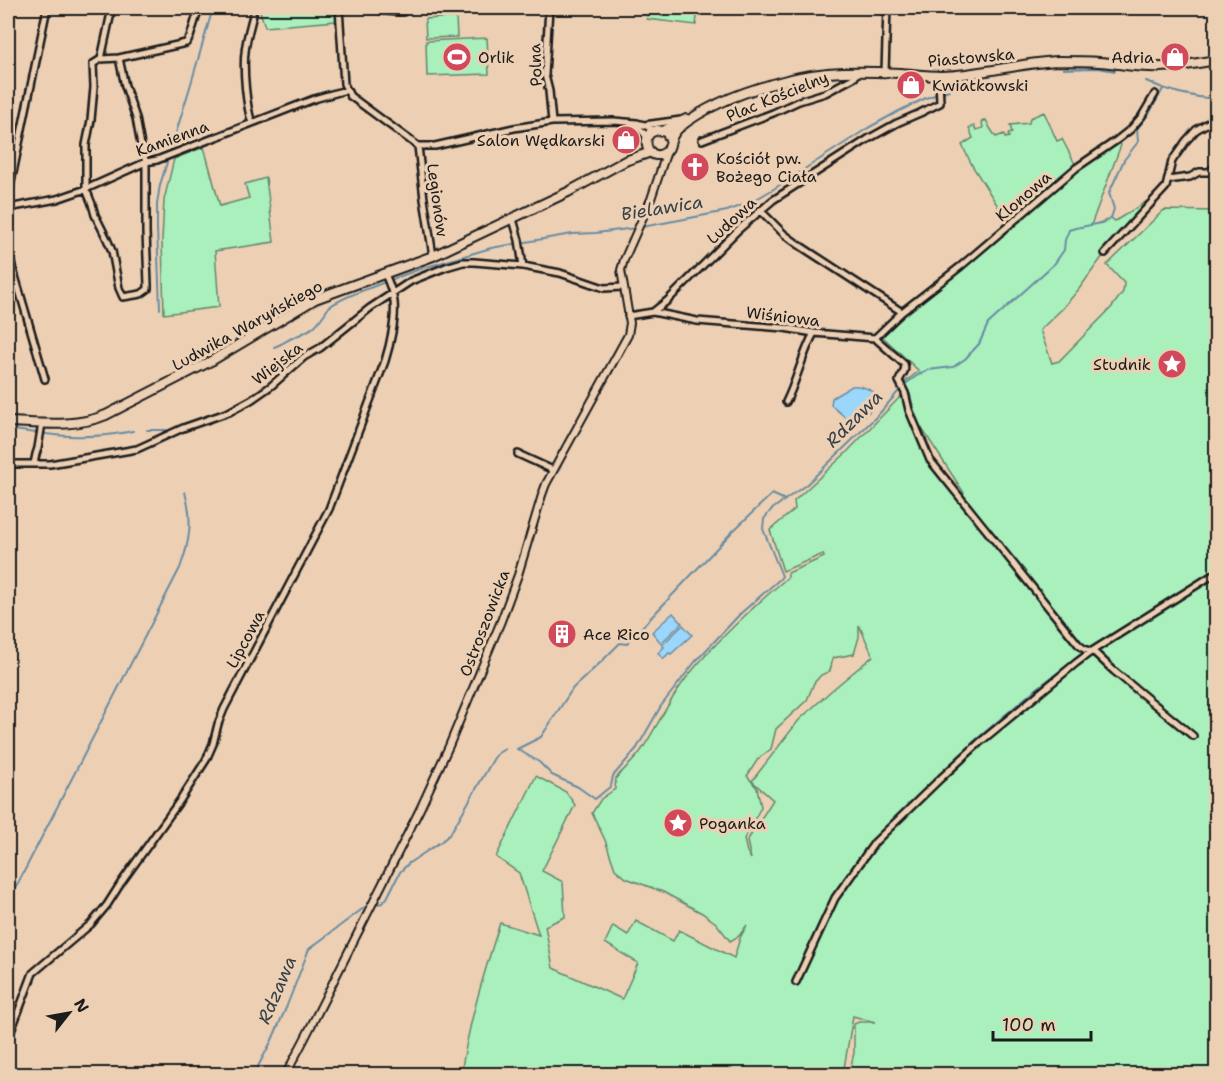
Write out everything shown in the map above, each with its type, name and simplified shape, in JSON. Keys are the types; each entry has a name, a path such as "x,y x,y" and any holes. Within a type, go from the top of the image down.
{"main road":[{"name":"Piastowska","path":"663,130 742,94 778,82 819,73 885,72 939,76 1054,62 1091,61 1160,67 1216,60"},
{"name":"Piastowska","path":"671,141 672,135 677,130 698,115"},
{"path":"654,130 663,130 671,141 667,151 660,155 652,153 646,146 646,139 654,130"},
{"name":"Ludwika Waryńskiego","path":"624,161 646,139"},
{"name":"Ludwika Waryńskiego","path":"8,422 40,431 103,417 204,365 310,302 388,279 568,192 624,161 652,153"}],"street":[{"path":"8,197 47,8"},
{"path":"101,59 111,8"},
{"path":"119,58 146,162 148,290 141,294 123,297 120,293 112,251 86,189 86,145 94,87 93,64 101,59 119,58 186,43 199,8"},
{"path":"339,8 342,75 346,90 350,96 418,146 435,146 508,129 552,122 628,123 644,125 654,130"},
{"path":"357,8 397,12 403,12 406,8"},
{"name":"Polna","path":"549,8 545,75 552,122"},
{"path":"885,72 887,8"},
{"path":"252,123 244,64 253,15"},
{"name":"Plac Kościelny","path":"702,140 799,101 825,93 855,77 856,72"},
{"name":"Ludowa","path":"653,312 760,210 868,139 939,103 939,76"},
{"name":"Kamienna","path":"8,208 57,199 86,189 146,162 157,160 314,99 346,90"},
{"name":"Klonowa","path":"875,338 902,312 1076,168 1131,129 1155,94"},
{"path":"1105,253 1166,187 1172,161 1186,141 1196,130 1216,118"},
{"name":"Piastowska","path":"644,125 684,120"},
{"path":"628,123 640,129 646,139"},
{"name":"Legionów","path":"418,146 433,256"},
{"name":"Ostroszowicka","path":"286,1074 442,761 501,621 518,575 542,495 553,470 622,349 630,329 623,287 622,264 638,230 667,151"},
{"path":"652,153 660,171"},
{"path":"1168,180 1208,172 1216,164"},
{"path":"760,210 784,234 799,245 902,312"},
{"path":"513,219 524,266"},
{"path":"8,252 45,379"},
{"name":"Wiejska","path":"8,464 52,464 137,449 183,428 229,412 271,386 304,357 320,348 349,324 411,281 463,262 524,266 560,273 604,288 623,287"},
{"name":"Lipcowa","path":"8,1039 33,974 91,924 107,905 181,799 211,751 224,709 336,494 388,351 394,307 388,279"},
{"name":"Wiśniowa","path":"628,316 653,312 679,318 875,338"},
{"path":"786,402 814,333"},
{"path":"875,338 904,364 905,370 900,378 900,384 930,460 1078,644 1092,651 1193,736"},
{"path":"34,464 40,431"},
{"path":"519,454 553,470"},
{"path":"796,982 835,898 875,842 979,743 1026,703 1092,651 1216,573"}],"green space":[{"path":"259,8 335,8 336,21 265,27"},
{"path":"649,8 698,8 696,25 647,19"},
{"path":"456,17 457,37 426,38 425,19"},
{"name":"Orlik","path":"487,38 489,74 427,76 426,41"},
{"path":"1044,112 1057,141 1062,139 1075,164 1008,222 973,167 962,145 973,138 969,128 974,126 976,130 983,128 982,122 986,120 996,137 1004,134 1005,138 1012,133 1010,125 1029,123 1030,118"},
{"path":"1117,140 1121,145 1091,225 1111,218 1115,221 1162,192 1105,253 1063,308 1040,330 1052,363 1059,361 1111,308 1123,292 1124,283 1107,265 1164,210 1216,211 1216,1074 849,1074 854,1053 854,1024 875,1022 853,1016 843,1074 461,1074 473,1017 500,923 539,935 519,873 496,857 536,776 566,792 575,805 542,871 563,882 565,917 545,926 553,968 622,999 638,963 605,943 613,926 628,935 636,921 673,941 679,930 734,958 747,925 739,936 730,941 716,923 702,913 663,892 626,878 615,869 592,813 601,799 615,789 616,778 641,751 687,677 710,650 788,577 788,573 824,557 823,554 783,571 770,530 795,509 794,501 846,453 902,395 928,454 959,495 964,493 917,421 910,394 904,385 919,371 882,336 940,287 938,284 1046,194","holes":["859,625 873,656 799,720 752,781 773,800 747,841 751,859 744,839 761,807 757,788 747,776 758,759 771,749 776,729 807,700 814,683 821,675 830,671 833,658 854,654 859,637"]},
{"path":"204,147 220,206 249,198 245,184 266,178 274,242 215,251 219,307 164,314 162,241 164,200 174,159"}],"water":[{"path":"852,386 867,389 879,398 869,412 852,423 831,405 832,398"},
{"path":"673,613 682,623 661,643 652,632"},
{"path":"683,625 692,635 663,659 658,653 664,647 662,645"}],"waterway":[{"path":"160,309 157,228 160,185 213,8"},
{"name":"Bielawica","path":"1063,69 1098,68 1115,71"},
{"name":"Bielawica","path":"1146,81 1181,93 1216,99"},
{"name":"Rdzawa","path":"517,749 539,762 552,775 578,787 595,799 611,786 613,776 637,748 661,706 695,662 741,613 782,576 763,529 764,519 771,510 807,484 879,414 904,385 928,370 953,367 965,359 979,344 988,324 1055,263 1064,250 1069,230 1101,223 1111,218 1114,209 1109,193 1124,160 1138,142 1137,129 1163,89"},
{"name":"Bielawica","path":"642,227 727,211 751,202 868,128 926,98 949,90"},
{"name":"Bielawica","path":"390,280 491,248 572,234 636,228"},
{"name":"Bielawica","path":"274,347 310,330 329,307 349,296 385,282"},
{"name":"Bielawica","path":"8,429 70,436 133,431"},
{"name":"Bielawica","path":"147,430 166,430"},
{"path":"8,906 180,568 189,530 189,512 185,492"},
{"name":"Rdzawa","path":"517,749 541,737 573,688 620,643 626,644 732,532 772,494 785,500"},
{"path":"971,744 1031,693 1087,650 1158,606"},
{"name":"Rdzawa","path":"254,1074 272,1040 309,949 365,907 382,903 387,898 400,872 450,834 494,758 505,749"}],"place":[{"name":"Orlik","path":"457,57"},
{"name":"Adria","path":"1175,57"},
{"name":"Kwiatkowski","path":"911,85"},
{"name":"Salon Wędkarski","path":"626,140"},
{"name":"Kościół pw. Bożego Ciała","path":"695,167"},
{"name":"Studnik","path":"1172,364"},
{"name":"Ace Rico","path":"562,634"},
{"name":"Poganka","path":"678,823"}]}
